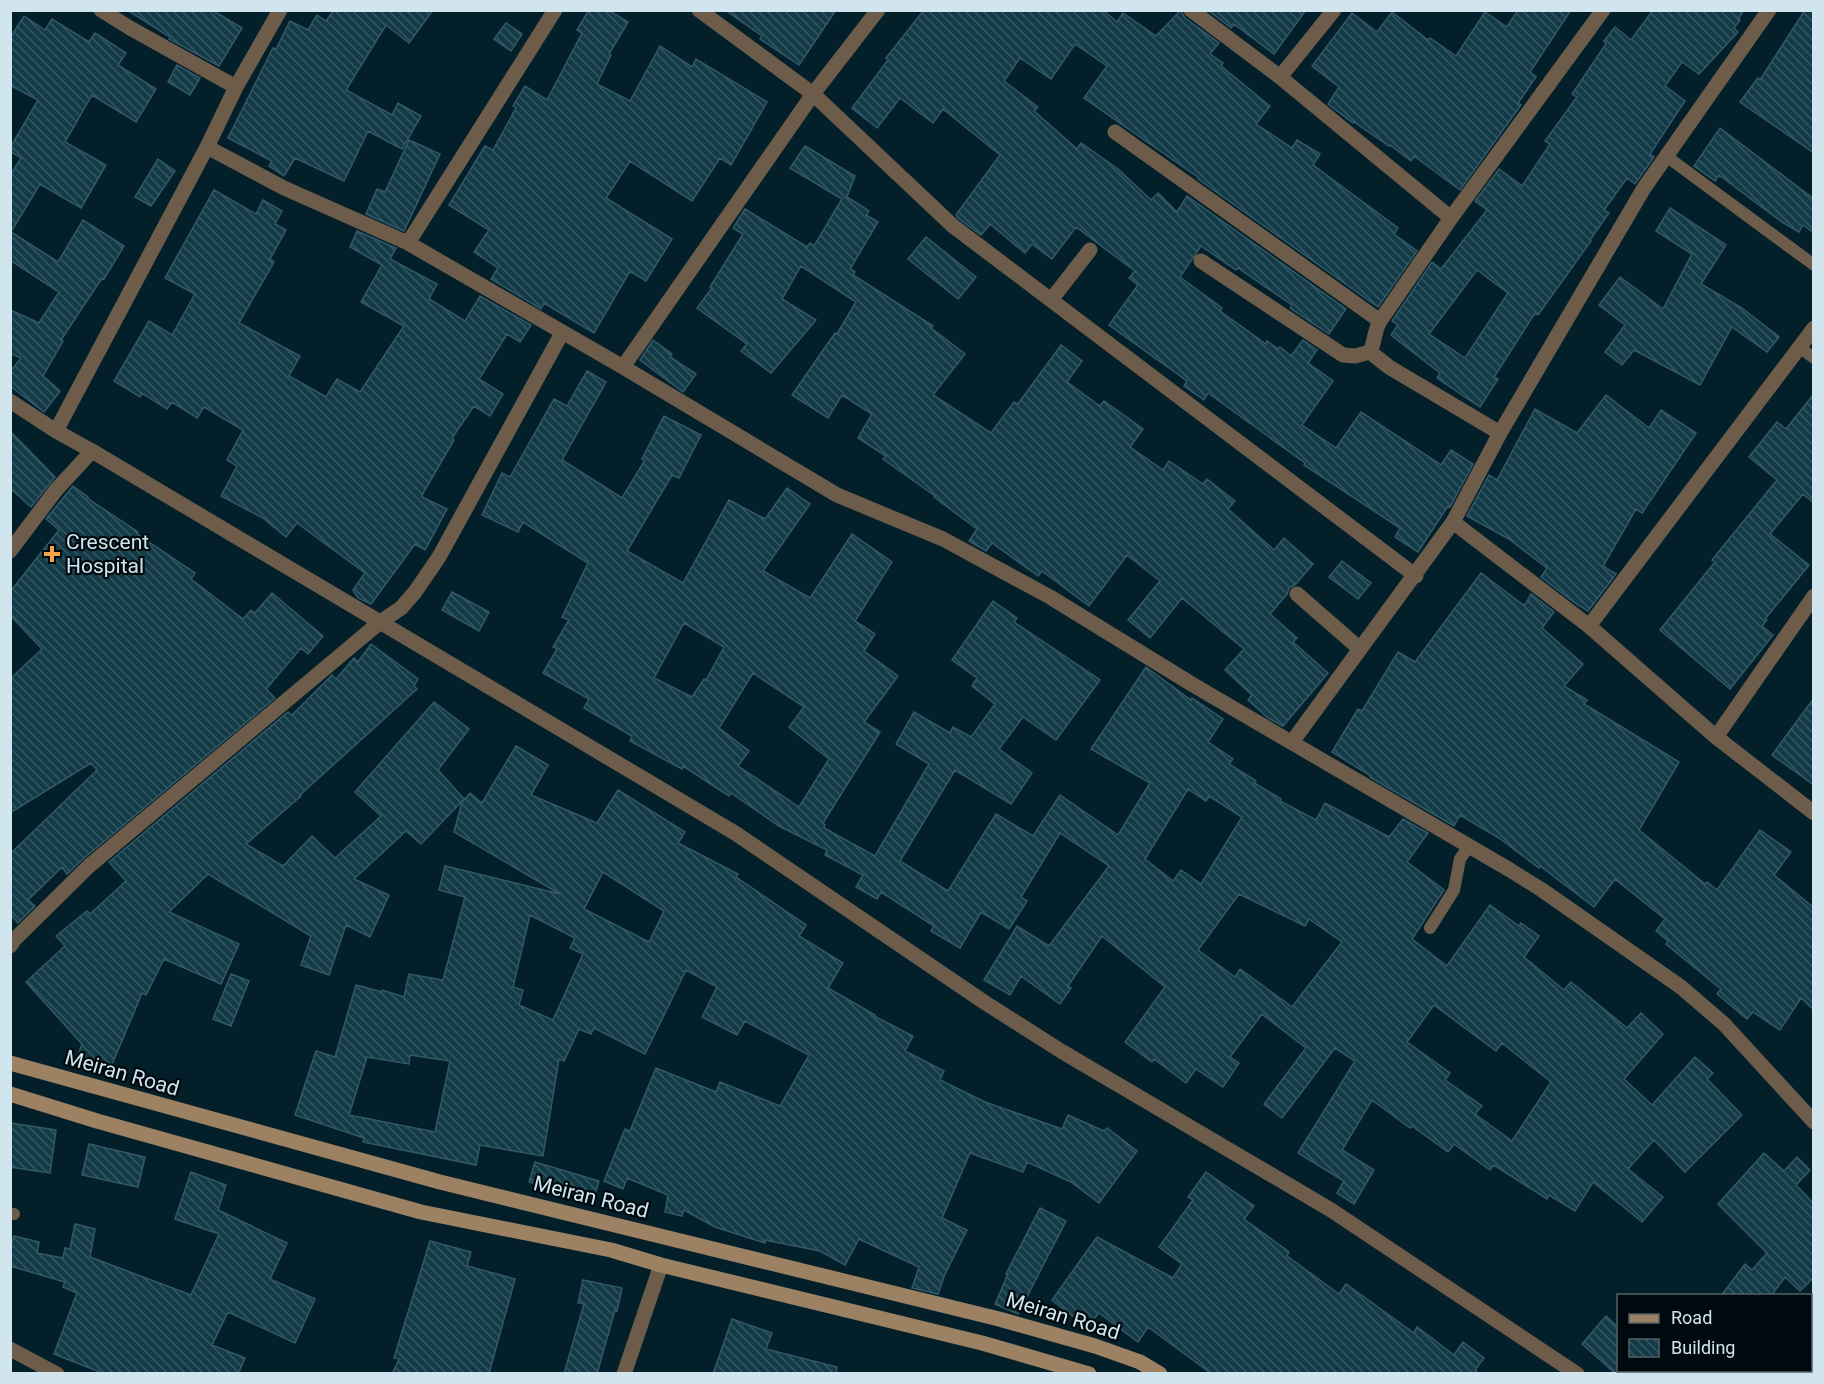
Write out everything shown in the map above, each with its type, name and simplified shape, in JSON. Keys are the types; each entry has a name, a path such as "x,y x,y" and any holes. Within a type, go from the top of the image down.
{"main road":[{"name":"Meiran Road","path":"10,1063 440,1182 999,1319 1095,1346 1140,1362 1160,1374"},
{"path":"10,1094 421,1212 611,1250 661,1265 982,1342 1089,1374"}],"street":[{"path":"101,10 236,87"},
{"path":"56,431 207,147 236,87 280,10"},
{"path":"408,243 555,10"},
{"path":"699,10 813,94 953,226 1416,576"},
{"path":"623,367 813,94 878,10"},
{"path":"1191,10 1280,77 1451,218"},
{"path":"1280,77 1334,10"},
{"path":"1200,261 1343,355 1355,356 1370,352 1380,321 1451,218 1603,10"},
{"path":"1292,742 1416,576 1453,522 1500,433 1644,188 1769,10"},
{"path":"1115,132 1380,321"},
{"path":"207,147 284,188 408,243 623,367 837,495 943,539 1050,597 1195,686 1542,890 1681,987 1724,1024 1814,1122"},
{"path":"1051,300 1090,250"},
{"path":"1589,626 1814,328"},
{"path":"10,946 89,866 379,623 401,608 416,592 439,557 562,333"},
{"path":"1370,352 1389,367 1500,433"},
{"path":"10,401 56,431 735,833 1061,1051 1331,1210 1577,1374"},
{"path":"10,551 56,490 92,451"},
{"path":"1453,522 1589,626 1716,737 1814,813"},
{"path":"1297,594 1360,649"},
{"path":"1716,737 1814,596"},
{"path":"624,1374 661,1265"},
{"path":"10,1349 57,1374"}],"lane":[{"path":"1666,156 1814,265"},
{"path":"1799,347 1814,358"},
{"path":"1430,928 1454,890 1460,859 1469,846"}],"building":[{"path":"127,10 212,10 242,28 219,66 169,39 170,37"},
{"path":"334,10 433,10 409,43 386,25 346,90 392,115 398,103 421,116 402,149 368,131 344,181 295,158 284,176 269,166 272,161 228,138 273,48 276,49 290,21 308,30 317,15 326,21"},
{"path":"589,10 608,10 628,22 609,54 611,55 597,84 630,101 660,46 692,67 696,59 767,102 731,165 720,158 692,201 630,161 606,198 672,239 646,281 630,271 594,333 544,303 541,309 491,279 498,268 474,252 489,230 449,205 485,146 493,150 525,86 547,100 582,33 577,30"},
{"path":"725,10 836,10 799,65 760,39 762,36"},
{"path":"924,10 1103,10 1117,22 1123,13 1156,36 1181,10 1185,18 1219,43 1210,54 1223,63 1221,66 1270,106 1256,124 1292,148 1297,140 1320,154 1313,165 1398,228 1394,234 1417,251 1378,307 1084,98 1107,66 1075,44 1051,79 1020,58 1004,81 1038,107 1034,111 1077,149 1081,143 1118,169 1151,200 1158,193 1177,212 1187,196 1346,309 1329,334 1290,308 1292,305 1201,246 1180,277 1222,308 1220,311 1266,344 1267,341 1278,349 1280,347 1291,356 1303,340 1317,350 1308,363 1333,381 1302,425 1336,448 1361,412 1441,465 1451,450 1473,464 1450,507 1448,506 1418,552 1395,537 1400,528 1304,465 1305,463 1208,393 1204,400 1184,386 1187,381 1109,325 1138,285 1129,278 1135,271 1076,227 1052,259 1032,244 1025,253 990,224 981,235 959,219 956,215 1000,155 943,109 933,123 900,98 877,128 852,108 888,60 886,58"},
{"path":"1208,10 1306,10 1274,54 1234,24 1231,28"},
{"path":"1518,10 1571,10 1530,72 1536,77 1518,103 1521,105 1460,190 1414,156 1411,161 1328,104 1339,87 1312,66 1352,13 1377,32 1392,12 1428,40 1430,38 1456,56 1485,12 1507,27"},
{"path":"1653,10 1744,10 1734,28 1738,32 1699,74 1682,62 1665,86 1685,101 1650,154 1654,157 1635,184 1627,178 1604,210 1609,213 1538,315 1535,313 1494,377 1498,379 1480,407 1437,378 1440,373 1391,335 1398,325 1392,321 1432,262 1441,269 1487,210 1475,201 1499,169 1522,186 1550,144 1545,141 1577,97 1572,94 1615,27 1631,40","holes":["1477,270 1508,293 1465,358 1429,334"]},
{"path":"1805,10 1814,10 1814,153 1740,102 1758,78 1760,80"},
{"path":"24,16 45,30 52,19 89,42 95,33 126,53 118,65 156,89 136,122 92,95 65,142 106,165 81,208 40,184 11,232 58,262 83,220 124,246 61,340 63,341 43,376 60,391 44,412 10,386 10,372 21,358 10,353 10,310 39,323 59,292 10,260 10,176 21,158 10,151 10,148 38,100 10,85 10,38"},
{"path":"506,23 522,34 511,51 494,39"},
{"path":"177,65 200,78 190,95 168,82"},
{"path":"1720,128 1814,199 1814,233 1803,225 1799,232 1719,175 1715,181 1694,166"},
{"path":"409,140 440,154 404,231 366,214 377,189 385,192"},
{"path":"805,146 855,176 847,197 869,211 866,215 878,222 850,269 855,272 853,275 933,326 931,328 965,354 933,395 991,433 1014,402 1018,404 1061,345 1082,361 1067,382 1100,406 1104,401 1143,429 1130,447 1163,470 1169,461 1203,484 1207,479 1235,501 1228,509 1274,550 1284,538 1313,564 1295,585 1289,588 1287,594 1270,614 1297,638 1293,642 1328,673 1283,726 1268,718 1248,700 1252,695 1225,670 1244,649 1182,598 1150,638 1128,620 1160,581 1127,555 1089,606 1042,571 1038,576 992,543 986,551 969,541 977,529 883,459 886,456 858,438 872,414 842,395 828,418 792,395 835,333 837,334 856,302 801,266 782,299 816,320 771,373 741,351 747,344 697,308 712,288 710,287 743,234 733,228 745,209 807,247 810,243 814,246 842,199 790,168"},
{"path":"158,159 175,171 151,206 135,197"},
{"path":"214,190 256,214 263,200 282,211 275,224 286,230 270,259 274,262 239,323 300,356 289,376 326,397 337,379 360,392 404,326 361,302 382,265 350,247 357,231 396,248 390,259 437,284 429,299 465,321 480,296 531,325 520,342 507,334 479,379 503,394 490,416 474,406 452,438 454,440 422,495 447,509 425,550 415,544 371,604 358,598 353,590 365,573 297,523 286,537 263,518 221,496 237,466 227,460 243,430 204,407 197,418 172,402 167,409 142,393 140,397 114,381 149,321 172,335 195,294 165,278"},
{"path":"1670,208 1726,245 1701,284 1742,308 1779,337 1767,352 1732,327 1700,385 1634,350 1622,365 1605,352 1625,325 1599,305 1620,277 1663,309 1692,254 1656,231"},
{"path":"926,237 976,277 958,299 908,259"},
{"path":"653,340 672,354 670,357 696,374 683,392 640,360"},
{"path":"587,371 606,382 562,460 622,498 645,460 642,459 664,416 701,435 679,478 672,475 627,551 683,583 729,500 765,519 787,488 810,504 763,571 810,598 852,534 892,562 855,621 875,634 864,651 898,676 864,722 880,732 823,823 824,828 875,856 929,764 896,744 914,712 950,733 953,727 971,737 995,704 972,686 977,678 952,660 993,601 1017,618 1014,622 1100,680 1056,740 1023,717 999,749 1032,773 1011,804 955,770 900,861 948,891 996,814 1033,836 1060,795 1118,835 1150,783 1091,749 1146,667 1191,700 1192,698 1223,719 1208,742 1233,759 1229,764 1256,781 1254,783 1281,799 1280,801 1316,820 1325,803 1389,837 1403,819 1428,833 1407,862 1444,890 1412,939 1447,966 1490,905 1519,926 1521,923 1539,936 1524,957 1564,990 1571,982 1627,1028 1641,1013 1663,1034 1624,1079 1652,1105 1695,1057 1713,1073 1707,1079 1742,1115 1685,1172 1654,1140 1628,1169 1663,1197 1642,1222 1593,1182 1575,1211 1549,1195 1547,1199 1494,1165 1490,1170 1454,1144 1448,1152 1372,1100 1342,1150 1374,1170 1354,1204 1337,1193 1344,1181 1298,1153 1355,1061 1335,1048 1282,1118 1264,1104 1306,1048 1262,1014 1230,1057 1239,1063 1223,1087 1196,1069 1186,1083 1154,1059 1152,1062 1125,1042 1165,987 1102,936 1068,986 1071,988 1060,1004 1021,976 1010,995 984,980 1017,926 1049,946 1109,866 1060,833 1021,897 1027,901 1009,929 981,912 960,948 931,931 934,926 881,892 877,899 856,887 863,875 825,855 827,850 779,826 731,793 729,796 683,766 682,769 630,741 632,736 584,708 589,699 543,673 557,649 553,647 569,620 562,617 588,563 523,522 518,532 482,515 502,473 510,477 554,399 567,406","holes":["684,623 724,647 706,680 704,679 692,697 654,678","753,673 804,707 789,727 829,759 799,807 738,766 749,751 719,728","1188,789 1206,801 1209,796 1242,817 1201,884 1181,870 1173,881 1145,859","1239,894 1305,926 1309,919 1342,942 1292,1007 1240,969 1235,977 1198,950","1434,1005 1496,1051 1502,1043 1551,1082 1512,1141 1475,1114 1482,1106 1445,1080 1450,1073 1407,1042"]},
{"path":"1814,394 1814,503 1803,494 1770,534 1809,565 1765,619 1767,620 1762,626 1773,635 1730,689 1660,630 1715,562 1712,560 1777,480 1749,457 1777,422 1786,429"},
{"path":"1606,395 1649,428 1661,410 1696,433 1642,513 1636,509 1603,566 1616,574 1588,611 1541,577 1547,568 1509,539 1467,516 1489,475 1497,480 1535,409 1577,433"},
{"path":"10,431 55,477 31,507 10,488"},
{"path":"73,486 138,532 137,534 195,573 191,579 243,619 251,610 255,613 272,593 323,636 308,654 301,648 266,689 275,698 67,874 62,867 28,900 35,906 18,923 12,916 10,918 10,854 97,770 91,763 10,813 10,679 42,649 10,615 10,592 59,530 46,519"},
{"path":"1342,561 1371,583 1358,599 1329,577"},
{"path":"1481,573 1522,604 1525,605 1531,594 1554,612 1542,628 1583,664 1564,686 1587,700 1584,704 1679,762 1639,830 1705,884 1707,882 1717,890 1760,830 1791,852 1774,875 1814,908 1814,1010 1801,998 1780,1030 1753,1012 1747,1019 1717,994 1721,989 1666,944 1668,941 1656,931 1665,919 1615,879 1594,907 1499,838 1460,815 1454,826 1332,752 1358,709 1362,711 1398,652 1415,662"},
{"path":"452,592 489,612 479,631 442,610"},
{"path":"371,644 418,679 414,686 417,689 246,844 283,866 312,836 335,858 381,816 355,792 434,702 469,729 438,770 464,799 421,844 406,831 354,879 389,895 370,937 346,925 329,975 301,965 311,936 208,874 169,912 239,944 221,984 164,959 146,995 142,993 110,1069 77,1059 82,1044 26,982 65,946 56,936 87,911 90,914 126,881 109,862 288,712 292,715 332,675 336,679 354,658 358,662"},
{"path":"1814,698 1814,785 1772,755"},
{"path":"516,746 548,765 531,795 597,823 618,790 685,832 678,843 738,874 736,877 806,925 799,936 843,963 828,988 913,1036 905,1051 944,1071 940,1080 985,1102 1062,1129 1068,1115 1104,1131 1107,1128 1137,1151 1099,1203 1071,1182 1027,1162 1023,1172 970,1153 942,1218 967,1230 945,1274 938,1294 912,1288 919,1267 859,1239 845,1265 820,1251 765,1240 765,1243 715,1227 684,1210 682,1216 665,1212 668,1195 627,1178 623,1189 604,1181 625,1129 630,1131 656,1068 716,1092 720,1082 780,1106 809,1055 745,1021 737,1035 702,1017 717,987 686,970 645,1054 594,1028 591,1034 579,1029 564,1061 559,1059 543,1156 480,1145 476,1165 363,1142 364,1138 295,1115 316,1051 335,1057 356,985 404,997 409,974 443,980 465,897 439,890 445,866 560,894 454,832 462,802 470,793 482,803","holes":["603,872 664,911 649,942 584,909","530,915 575,938 570,948 583,954 553,1020 519,1005 523,990 513,987","410,1055 450,1061 435,1132 349,1115 367,1057 409,1064"]},
{"path":"231,974 249,981 231,1026 213,1019"},
{"path":"10,1123 56,1130 50,1173 10,1167"},
{"path":"89,1144 145,1157 138,1187 82,1175"},
{"path":"1764,1153 1784,1171 1797,1157 1810,1170 1796,1185 1814,1204 1814,1277 1800,1291 1785,1277 1772,1294 1722,1294 1745,1264 1752,1270 1767,1253 1718,1204"},
{"path":"535,1162 599,1181 593,1201 529,1182"},
{"path":"191,1172 226,1185 218,1210 287,1243 270,1279 315,1299 295,1343 228,1312 212,1345 245,1358 238,1374 105,1374 54,1354 77,1293 63,1287 65,1282 10,1266 10,1248 14,1236 39,1242 37,1253 63,1258 65,1248 70,1249 75,1224 95,1229 90,1257 191,1295 219,1234 175,1219"},
{"path":"1206,1172 1254,1206 1244,1219 1289,1252 1287,1256 1339,1294 1346,1284 1414,1333 1417,1327 1454,1355 1463,1342 1484,1358 1475,1370 1480,1374 1212,1374 1148,1327 1138,1342 1099,1313 1087,1327 1052,1300 1097,1237 1173,1278 1182,1264 1159,1247 1193,1200 1188,1197"},
{"path":"1040,1208 1066,1221 1018,1314 995,1304 1008,1274 1006,1274"},
{"path":"430,1241 471,1252 467,1266 515,1279 489,1374 392,1374 399,1359 394,1358"},
{"path":"583,1280 622,1288 597,1374 564,1374 584,1304 578,1303"},
{"path":"1606,1316 1617,1326 1618,1374 1616,1374 1582,1344"},
{"path":"732,1319 772,1333 766,1349 837,1367 836,1374 713,1374"}],"place":[{"name":"Crescent Hospital","path":"52,554"}]}
